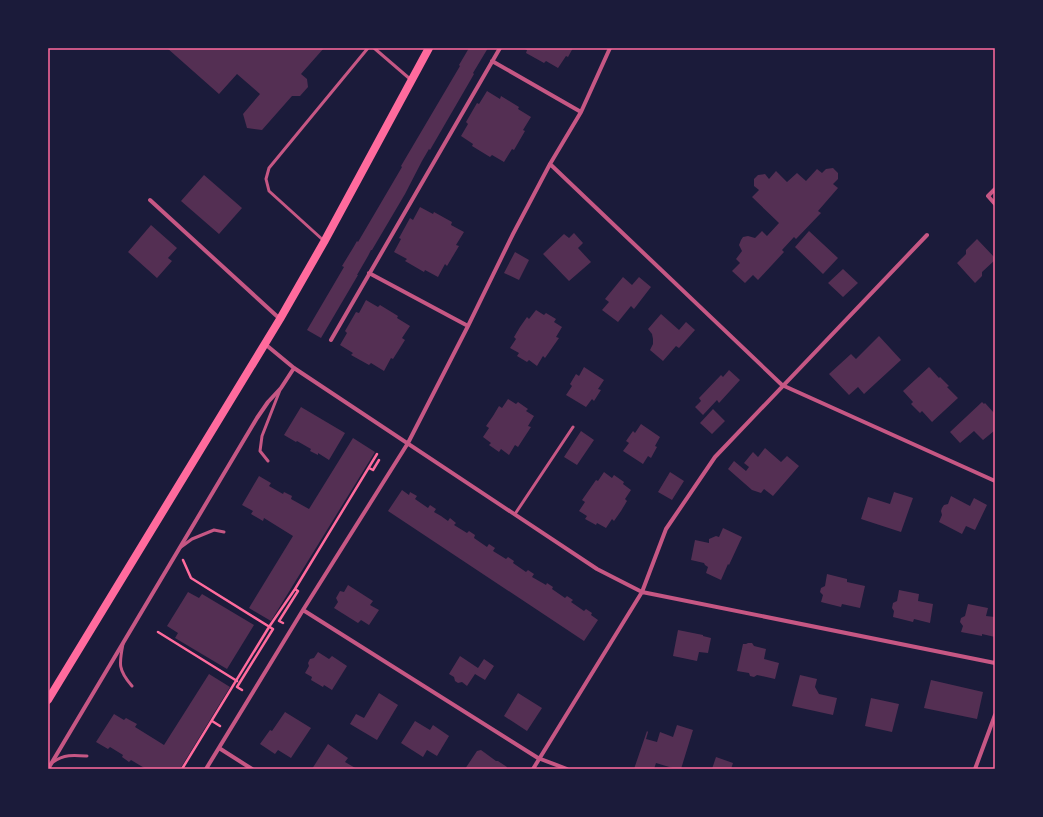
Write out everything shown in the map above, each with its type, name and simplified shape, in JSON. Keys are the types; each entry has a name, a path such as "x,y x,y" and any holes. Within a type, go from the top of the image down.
{"main road":[{"path":"48,700 280,319 324,242 429,48"}],"street":[{"path":"331,340 500,48"},
{"path":"206,769 303,610 408,443 513,234 550,164 581,112 610,48"},
{"path":"492,61 581,112"},
{"path":"550,164 782,385 995,481"},
{"path":"995,189 988,196 995,204"},
{"path":"150,200 280,319"},
{"path":"532,769 642,592 666,529 715,457 782,385 927,235"},
{"path":"370,273 468,326"},
{"path":"265,343 294,368 597,569 642,592 995,663"},
{"path":"48,769 257,418 268,402 281,388 294,368"},
{"path":"303,610 538,758 567,769"},
{"path":"975,769 995,715"},
{"path":"219,748 252,769"}],"lane":[{"path":"324,242 269,191 266,179 269,168 368,48"},
{"path":"374,48 411,80"},
{"path":"268,461 260,451 262,436 281,388"},
{"path":"515,514 573,427"},
{"path":"179,549 192,539 214,530 224,532"},
{"path":"124,640 120,662 123,677 132,686"},
{"path":"51,763 73,754 87,756"}],"path":[{"path":"182,769 377,454"},
{"path":"368,468 373,470 379,460"},
{"path":"179,549 191,578 273,629 237,687 244,691"},
{"path":"298,583 303,586"},
{"path":"285,625 279,621 298,591 295,588"},
{"path":"158,632 237,681"},
{"path":"212,721 222,727"}],"building":[{"path":"167,48 324,48 301,74 307,79 308,87 300,96 292,96 262,130 247,128 243,114 260,94 237,74 219,94"},
{"path":"469,48 488,48 321,338 307,330 344,267 342,266 357,241 358,242 402,167 401,166"},
{"path":"523,48 573,48 568,57 566,56 558,68 546,61 544,63 526,53 527,50"},
{"path":"487,91 500,99 501,96 519,107 518,109 531,117 514,150 512,149 504,162 492,155 490,157 472,146 473,144 461,136 468,124 466,122 477,103 479,104"},
{"path":"833,168 838,173 838,179 833,184 838,188 818,211 821,213 796,239 794,237 782,250 784,252 758,280 753,275 745,283 732,271 740,263 736,259 742,251 739,245 741,240 743,237 748,236 755,238 762,231 767,236 779,223 752,197 759,190 754,186 754,179 758,175 765,174 769,179 776,171 787,182 797,173 806,181 817,169 822,173 826,169"},
{"path":"204,175 242,208 219,234 181,201"},
{"path":"420,207 433,214 434,212 452,222 451,225 464,232 456,245 459,246 447,266 445,264 438,277 425,270 424,272 405,261 407,259 394,252 401,239 399,238 410,218 413,220"},
{"path":"151,225 177,248 168,258 172,261 157,278 128,252"},
{"path":"809,231 838,258 823,274 795,247"},
{"path":"574,233 583,243 578,248 591,262 569,281 543,254 564,234 569,238"},
{"path":"977,239 995,258 995,260 982,272 982,276 975,283 957,263 966,254 966,250"},
{"path":"515,252 529,260 519,280 504,273"},
{"path":"843,269 858,283 843,297 828,283"},
{"path":"623,277 632,285 639,277 651,287 634,309 631,306 618,322 602,310 609,302 605,299"},
{"path":"366,300 378,307 380,305 398,316 397,318 410,326 402,338 405,340 393,359 391,358 384,371 371,363 369,365 351,355 353,353 340,345 347,333 345,331 356,312 359,313"},
{"path":"536,310 544,315 546,313 556,319 554,322 562,327 556,337 559,338 545,358 543,356 537,366 529,360 527,362 517,356 519,353 510,348 516,339 514,337 520,327 527,317 529,319"},
{"path":"661,314 679,330 686,322 695,330 679,348 676,346 663,361 650,350 653,344 653,339 652,334 648,329"},
{"path":"879,336 901,360 864,394 858,387 849,395 829,374 851,354 856,359"},
{"path":"584,367 604,380 598,389 601,390 594,401 592,399 586,407 566,395 572,386 570,384 576,374 579,376"},
{"path":"929,367 949,386 947,387 958,398 932,422 922,411 920,413 911,404 913,402 903,391"},
{"path":"729,370 740,380 719,403 717,400 703,415 695,407 701,401 699,398 721,375 723,377"},
{"path":"508,399 516,404 518,402 528,409 526,411 534,416 528,426 531,427 518,447 515,445 509,455 501,449 499,452 489,445 491,443 483,437 489,428 486,426 499,406 502,408"},
{"path":"982,402 984,404 985,403 995,414 994,431 983,440 974,431 960,443 950,432"},
{"path":"301,407 345,433 329,460 318,453 318,455 310,451 311,449 284,435"},
{"path":"713,409 725,421 712,434 700,423"},
{"path":"641,424 660,437 651,458 648,456 643,464 623,451 629,443 626,441 633,431 635,433"},
{"path":"581,431 594,440 577,465 564,457"},
{"path":"353,438 375,452 271,621 249,608 293,536 264,518 263,521 251,514 253,511 242,505 259,476 271,483 269,486 283,494 284,492 292,496 291,499 309,509"},
{"path":"765,448 781,462 787,456 799,466 773,496 764,489 761,493 752,490 728,469 734,461 746,471 749,467 744,463 753,452 758,457"},
{"path":"604,472 612,478 614,475 624,482 623,484 631,490 625,499 627,501 621,511 614,521 612,519 606,528 585,519 587,516 579,511 585,502 582,500 596,480 598,481"},
{"path":"670,472 684,481 672,500 658,492"},
{"path":"402,490 409,495 410,492 417,496 415,499 428,508 430,505 436,509 434,512 448,521 450,518 456,523 454,525 467,533 469,531 475,535 474,538 487,547 489,544 495,548 493,551 506,559 508,557 514,561 513,563 526,572 528,570 534,574 532,577 546,585 547,583 553,587 552,589 565,598 567,596 573,600 571,602 584,611 586,609 592,613 591,615 598,620 584,641 388,511"},
{"path":"894,492 913,498 901,532 861,519 868,497 890,504"},
{"path":"951,496 970,506 974,498 987,505 975,530 966,526 962,534 939,522 942,515 942,508 944,505 948,504"},
{"path":"723,528 742,537 721,580 706,573 708,567 704,563 691,560 695,540 709,543 709,539 716,536 719,537"},
{"path":"827,574 847,579 847,582 865,586 860,608 842,604 841,607 821,602 823,595 820,592 821,588 825,586"},
{"path":"348,585 373,601 370,605 379,610 369,625 361,620 358,623 334,608 338,602 336,598 340,591 344,592"},
{"path":"899,590 919,594 918,601 933,604 930,623 914,619 913,622 893,617 893,603 897,601"},
{"path":"188,592 199,598 202,594 254,625 227,669 175,638 178,633 167,626"},
{"path":"968,604 988,608 986,616 995,617 995,637 961,632 963,626 960,622 961,618 965,616"},
{"path":"678,630 711,638 708,653 699,652 697,661 673,656"},
{"path":"752,643 754,646 766,649 764,659 779,663 775,679 757,675 754,677 750,676 749,673 737,671 743,644"},
{"path":"318,652 329,659 332,656 347,666 332,690 311,680 312,677 305,673 309,666 308,663 310,659 314,658"},
{"path":"460,656 478,668 484,659 494,666 485,680 475,674 467,686 462,682 458,683 455,681 454,677 449,674"},
{"path":"209,674 230,687 180,769 146,769 131,760 129,762 122,757 123,755 110,747 108,749 96,742 114,714 124,720 126,718 137,724 135,727 164,745"},
{"path":"800,675 817,679 815,687 819,694 837,698 833,715 792,706"},
{"path":"931,680 983,692 977,719 924,708"},
{"path":"379,693 398,705 377,740 350,724 356,714 364,718"},
{"path":"518,693 542,708 527,731 504,716"},
{"path":"871,698 899,704 892,732 865,726"},
{"path":"285,712 311,728 291,758 278,750 275,754 260,744 270,730 272,731"},
{"path":"415,721 430,730 433,725 449,736 437,756 427,750 423,757 401,743"},
{"path":"677,725 693,730 681,769 656,763 654,769 634,769 647,731 646,739 657,742 660,732 673,737"},
{"path":"328,744 348,758 345,762 357,769 312,769"},
{"path":"481,750 507,767 507,769 465,769 477,751"},
{"path":"716,757 733,763 731,769 712,769"}]}
